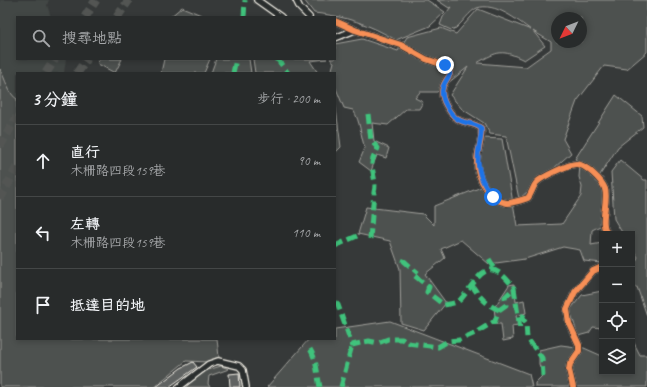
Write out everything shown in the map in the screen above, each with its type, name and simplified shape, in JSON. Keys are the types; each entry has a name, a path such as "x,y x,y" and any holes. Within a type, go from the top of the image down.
{"street":[{"path":"257,0 281,16"},
{"path":"296,0 300,8 308,16"},
{"path":"336,21 355,30 401,45 426,59 449,67 450,74 442,88 442,95 456,118 463,122 474,123 481,128 482,135 477,162 478,172 493,197 507,203 528,198 535,184 542,178 573,165 581,165 599,178 606,190 604,220 606,231"},
{"path":"336,38 355,30"},
{"path":"573,387 568,370 570,364 579,351 579,345 569,323 567,309 575,292 593,271 599,268"},
{"path":"179,387 206,368 209,364 218,361 239,366 243,370 246,387"}],"shaded area":[{"path":"0,0 49,0 47,5 51,16 16,16 16,60 66,60 64,72 16,72 16,98 10,92 0,69"},
{"path":"304,0 427,0 445,12 430,26 396,40 366,25 336,16 314,13"},
{"path":"437,0 647,0 647,52 627,69 604,66 577,101 563,139 571,153 519,199 506,136 490,134 484,123 462,109 450,95 468,67 437,92 420,92 415,98 423,102 419,109 406,109 388,125 372,123 374,141 389,148 386,158 377,155 371,171 359,162 365,148 358,119 353,110 344,108 336,88 336,72 331,72 334,62 331,60 336,60 336,44 362,39 398,51 407,37 441,28 456,34 478,9 531,30 506,13 491,8 477,8 456,28 451,30 440,25 443,17 451,7 449,8"},
{"path":"182,7 204,16 171,16"},
{"path":"99,60 122,60 116,72 98,64"},
{"path":"164,60 210,60 204,72 161,72"},
{"path":"216,60 249,60 251,72 211,72"},
{"path":"253,60 318,60 310,61 317,72 255,72"},
{"path":"0,69 9,90 16,98 16,340 217,340 219,357 209,362 186,361 154,387 0,387"},
{"path":"616,95 642,116 643,127 618,147 600,175 575,159"},
{"path":"336,109 341,147 336,152"},
{"path":"483,138 502,139 517,226 562,224 581,196 582,187 579,177 580,165 600,176 605,195 602,225 592,230 591,245 599,244 599,263 584,261 580,250 563,247 525,259 489,264 461,240 441,249 445,258 425,274 446,303 424,330 401,323 400,269 390,241 358,234 366,207 423,214 434,225 434,206 484,186 480,168 481,144"},
{"path":"620,160 644,180 647,180 647,316 637,287 635,287 635,263 638,257 635,252 635,231 621,231 614,219 611,172"},
{"path":"514,284 516,302 524,300 526,313 516,316 518,325 512,326 513,339 503,341 501,324 496,324 494,308 509,285"},
{"path":"599,292 599,328 593,327 589,333 578,336 570,310 582,295"},
{"path":"390,321 529,374 532,387 267,387 308,340 336,340 336,329"},
{"path":"561,345 584,348 599,355 599,375 635,375 635,345 640,355 647,355 647,387 535,387 535,383 543,375 539,364 539,350"},
{"path":"221,366 229,369 209,376 208,384 210,387 182,387 208,370"}],"building":[{"path":"193,362 197,367 169,387 156,387 181,368"},
{"path":"239,373 240,387 230,387 229,374"}],"tunnel":[{"path":"86,16 96,0"},
{"path":"118,16 129,0"},
{"path":"47,72 54,60"},
{"path":"78,72 86,60"},
{"path":"0,146 16,119"},
{"path":"0,199 16,169"}],"marked path":[{"path":"244,16 245,0"},
{"path":"233,72 236,60"},
{"path":"278,60 287,72"},
{"path":"368,114 371,141 378,148 373,157 372,163 375,189 370,239"},
{"path":"336,246 357,236"},
{"path":"405,259 404,261 418,273"},
{"path":"489,259 497,272"},
{"path":"415,276 429,287 427,292 444,305 460,300 479,276 490,270 497,271 505,277 514,288"},
{"path":"471,284 483,299 499,310"},
{"path":"336,303 352,345 369,341 378,343 388,339 402,339 407,343 438,347 448,341 459,340 475,333 495,321 499,310 506,305 505,297 514,288 520,329"},
{"path":"524,314 522,318 526,323 527,338 542,358 543,376"},
{"path":"341,387 352,345"},
{"path":"310,349 315,362 320,387"}],"cycle path":[{"path":"336,21 355,30 401,45 426,59 449,67 450,74 442,91 444,102 453,116 457,119 481,128 477,158 479,175 486,188 495,198 507,203 528,198 540,180 568,166 576,164 580,165 593,173 605,189 606,200 604,225 606,231"},
{"path":"573,387 569,370 570,364 579,351 579,345 569,323 567,309 575,292 593,271 599,268"}],"route":[{"path":"445,65 451,70 442,88 442,95 447,106 456,118 463,122 474,123 481,128 482,135 479,144 477,162 478,172 488,191 493,197"}]}
